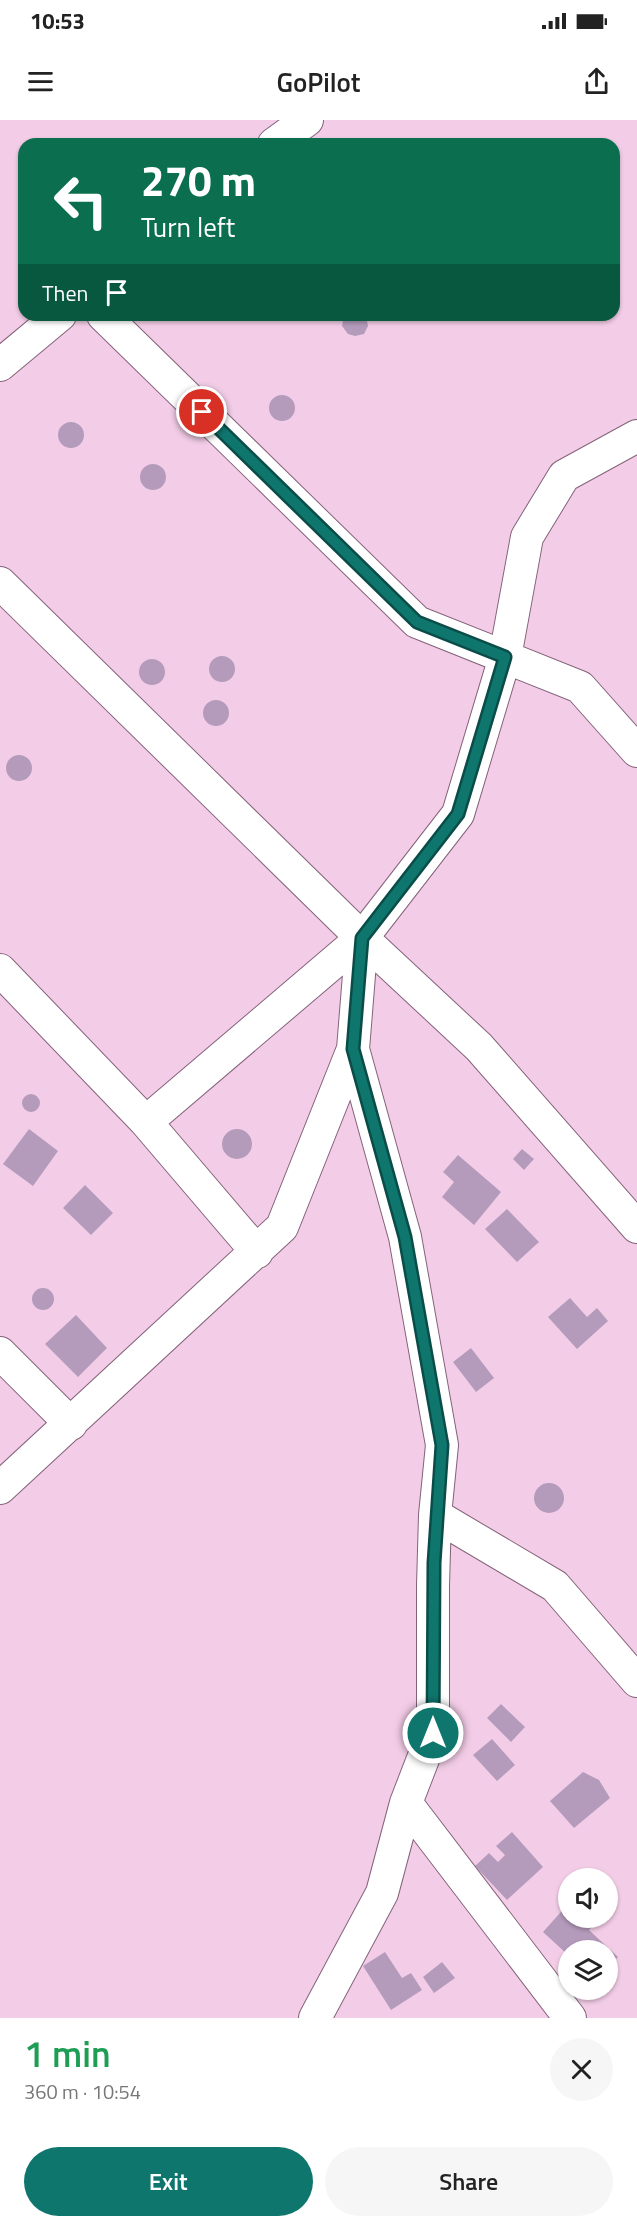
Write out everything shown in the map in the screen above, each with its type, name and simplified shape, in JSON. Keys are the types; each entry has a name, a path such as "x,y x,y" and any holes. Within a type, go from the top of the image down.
{"street":[{"path":"282,138 307,120"},
{"path":"0,365 53,321"},
{"path":"109,321 417,622 580,687 637,751"},
{"path":"147,1122 362,938 458,814 505,657 527,537 564,476 637,436"},
{"path":"0,583 362,938 479,1047 637,1227"},
{"path":"0,1488 282,1227 353,1049 362,938"},
{"path":"0,970 147,1122 256,1252"},
{"path":"315,2018 382,1893 406,1803 433,1733 435,1515 442,1445 405,1237 353,1049"},
{"path":"0,1353 71,1424"},
{"path":"435,1515 555,1586 637,1681"},
{"path":"406,1803 570,2018"}],"building":[{"path":"343,321 367,321 368,326 364,334 355,336 348,334 342,326"},
{"path":"282,395 291,399 295,408 291,417 282,421 273,417 269,408 273,399"},
{"path":"71,422 80,426 84,435 80,444 71,448 62,444 58,435 62,426"},
{"path":"153,464 162,468 166,477 162,486 153,490 144,486 140,477 144,468"},
{"path":"222,656 231,660 235,669 231,678 222,682 213,678 209,669 213,660"},
{"path":"152,659 161,663 165,672 161,681 152,685 143,681 139,672 143,663"},
{"path":"216,700 225,704 229,713 225,722 216,726 207,722 203,713 207,704"},
{"path":"19,755 28,759 32,768 28,777 19,781 10,777 6,768 10,759"},
{"path":"31,1094 37,1097 40,1103 37,1109 31,1112 25,1109 22,1103 25,1097"},
{"path":"29,1129 58,1151 33,1186 3,1164"},
{"path":"237,1129 247,1134 252,1144 247,1154 237,1159 227,1154 222,1144 227,1134"},
{"path":"522,1149 534,1159 524,1170 513,1159"},
{"path":"458,1155 501,1192 474,1225 442,1197 454,1182 443,1172"},
{"path":"85,1185 113,1213 91,1235 63,1208"},
{"path":"507,1209 539,1242 517,1262 485,1229"},
{"path":"43,1288 51,1291 54,1299 51,1307 43,1310 35,1307 32,1299 35,1291"},
{"path":"570,1298 587,1317 597,1308 608,1321 577,1349 548,1317"},
{"path":"76,1315 107,1348 78,1377 45,1344"},
{"path":"471,1348 494,1378 476,1392 453,1362"},
{"path":"549,1483 555,1484 563,1492 563,1504 555,1512 549,1513 543,1512 535,1504 534,1498 535,1492 543,1484"},
{"path":"501,1704 525,1727 511,1742 487,1718"},
{"path":"492,1739 515,1765 497,1781 473,1755"},
{"path":"583,1772 599,1780 610,1798 574,1828 550,1801"},
{"path":"512,1832 543,1867 507,1900 475,1866 489,1853 498,1862 505,1855 496,1846"},
{"path":"558,1915 558,1928 591,1928 589,1930 600,1940 558,1940 558,1946 543,1932"},
{"path":"385,1952 402,1978 411,1973 422,1990 391,2010 363,1966"},
{"path":"442,1962 455,1978 434,1993 423,1977"}],"route":[{"path":"202,412 417,622 505,657 458,814 362,938 353,1049 405,1237 442,1445 435,1515 433,1733"}]}
